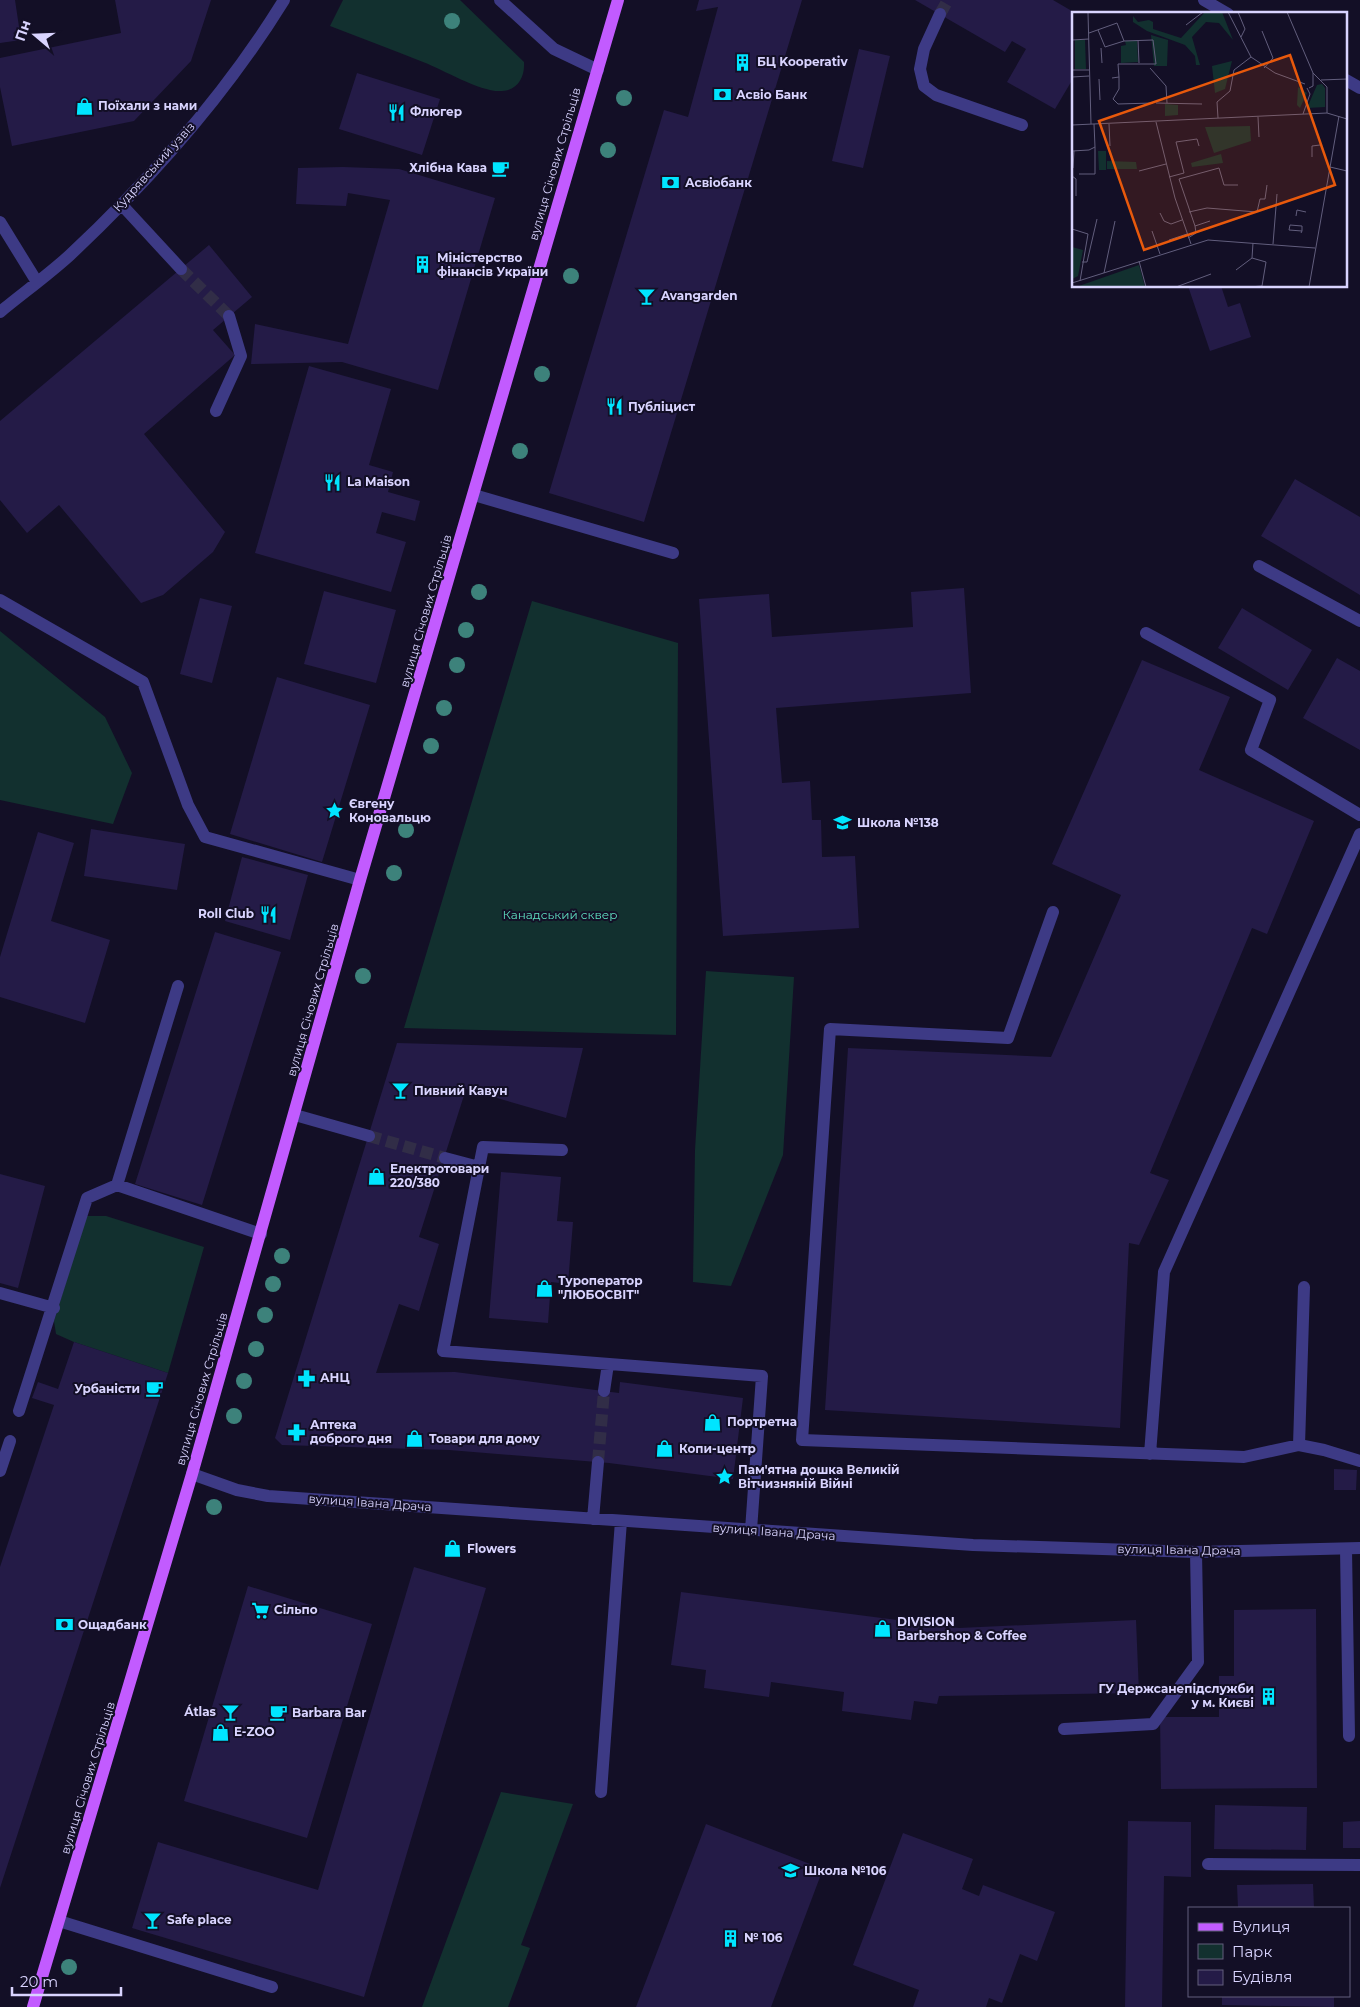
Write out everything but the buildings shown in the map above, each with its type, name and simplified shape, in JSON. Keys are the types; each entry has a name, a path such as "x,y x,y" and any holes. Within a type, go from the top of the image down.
{"main road":[{"name":"вулиця Січових Стрільців","path":"33,2007 192,1474 360,880 618,0"}],"street":[{"name":"Кудрявський узвіз","path":"0,312 70,255 121,204 209,106 259,41 284,0"},
{"path":"500,0 554,49 598,70"},
{"path":"1204,0 1225,12"},
{"path":"940,14 924,49 920,69 924,86 936,96 1022,125"},
{"path":"1348,81 1360,88"},
{"path":"121,204 181,269"},
{"path":"0,222 37,282"},
{"path":"216,410 241,356 229,316"},
{"path":"474,495 673,553"},
{"path":"1259,566 1360,621"},
{"path":"0,600 143,682 188,804 206,837 360,880"},
{"path":"1146,633 1270,700 1252,750 1360,815"},
{"path":"1150,1454 1164,1272 1360,834"},
{"path":"1053,912 1008,1038 830,1029 802,1440 1244,1457 1299,1445 1324,1450 1360,1461"},
{"path":"117,1185 178,986"},
{"path":"295,1115 369,1136"},
{"path":"562,1150 483,1147 443,1352 762,1376 751,1530"},
{"path":"445,1158 479,1168"},
{"path":"19,1411 54,1308 87,1198 117,1185 261,1234"},
{"path":"1299,1445 1304,1287"},
{"path":"0,1293 54,1308"},
{"path":"604,1391 608,1364"},
{"path":"0,1471 10,1441"},
{"path":"593,1519 598,1462"},
{"name":"вулиця Івана Драча","path":"192,1474 237,1490 268,1496 973,1545 1196,1552 1360,1548"},
{"path":"601,1792 622,1521"},
{"path":"1346,1549 1349,1736"},
{"path":"1064,1729 1153,1724 1198,1662 1196,1552"},
{"path":"1208,1864 1360,1865"},
{"path":"59,1921 272,1987"}],"green space":[{"path":"343,0 460,0 524,62 522,78 508,90 494,91 330,26"},
{"name":"Канадський сквер","path":"532,601 678,643 676,1035 404,1028"},
{"path":"0,631 105,717 132,773 113,824 0,800"},
{"path":"706,971 794,977 783,1155 731,1286 693,1282 695,1150"},
{"path":"86,1216 106,1216 204,1247 168,1373 74,1342 56,1334 54,1321"},
{"path":"501,1792 573,1804 521,1945 530,1948 508,2007 422,2007"}],"tunnel":[{"path":"940,14 948,0"},
{"path":"181,269 229,316"},
{"path":"369,1136 445,1158"},
{"path":"598,1462 604,1391"}],"place":[{"name":"БЦ Kooperativ","path":"743,62"},
{"name":"Асвіо Банк","path":"722,95"},
{"name":"Поїхали з нами","path":"84,106"},
{"name":"Флюгер","path":"396,112"},
{"name":"Хлібна Кава","path":"501,168"},
{"name":"Асвіобанк","path":"671,183"},
{"name":"Міністерство фінансів України","path":"423,265"},
{"name":"Avangarden","path":"647,296"},
{"name":"Публіцист","path":"614,407"},
{"name":"La Maison","path":"333,482"},
{"name":"Євгену Коновальцю","path":"335,811"},
{"name":"Школа №138","path":"843,823"},
{"name":"Roll Club","path":"268,914"},
{"name":"Пивний Кавун","path":"400,1091"},
{"name":"Електротовари 220/380","path":"376,1176"},
{"name":"Туроператор \"ЛЮБОСВІТ\"","path":"544,1288"},
{"name":"АНЦ","path":"306,1378"},
{"name":"Урбаністи","path":"154,1389"},
{"name":"Портретна","path":"713,1422"},
{"name":"Аптека доброго дня","path":"296,1432"},
{"name":"Товари для дому","path":"415,1439"},
{"name":"Копи-центр","path":"665,1449"},
{"name":"Пам'ятна дошка Великій Вітчизняній Війні","path":"724,1477"},
{"name":"Flowers","path":"453,1549"},
{"name":"Сільпо","path":"260,1610"},
{"name":"Ощадбанк","path":"64,1625"},
{"name":"DIVISION Barbershop & Coffee","path":"883,1629"},
{"name":"ГУ Держсанепідслужби у м. Києві","path":"1268,1696"},
{"name":"Átlas","path":"230,1712"},
{"name":"Barbara Bar","path":"278,1713"},
{"name":"E-ZOO","path":"220,1732"},
{"name":"Школа №106","path":"790,1871"},
{"name":"Safe place","path":"153,1920"},
{"name":"№ 106","path":"730,1938"}]}
